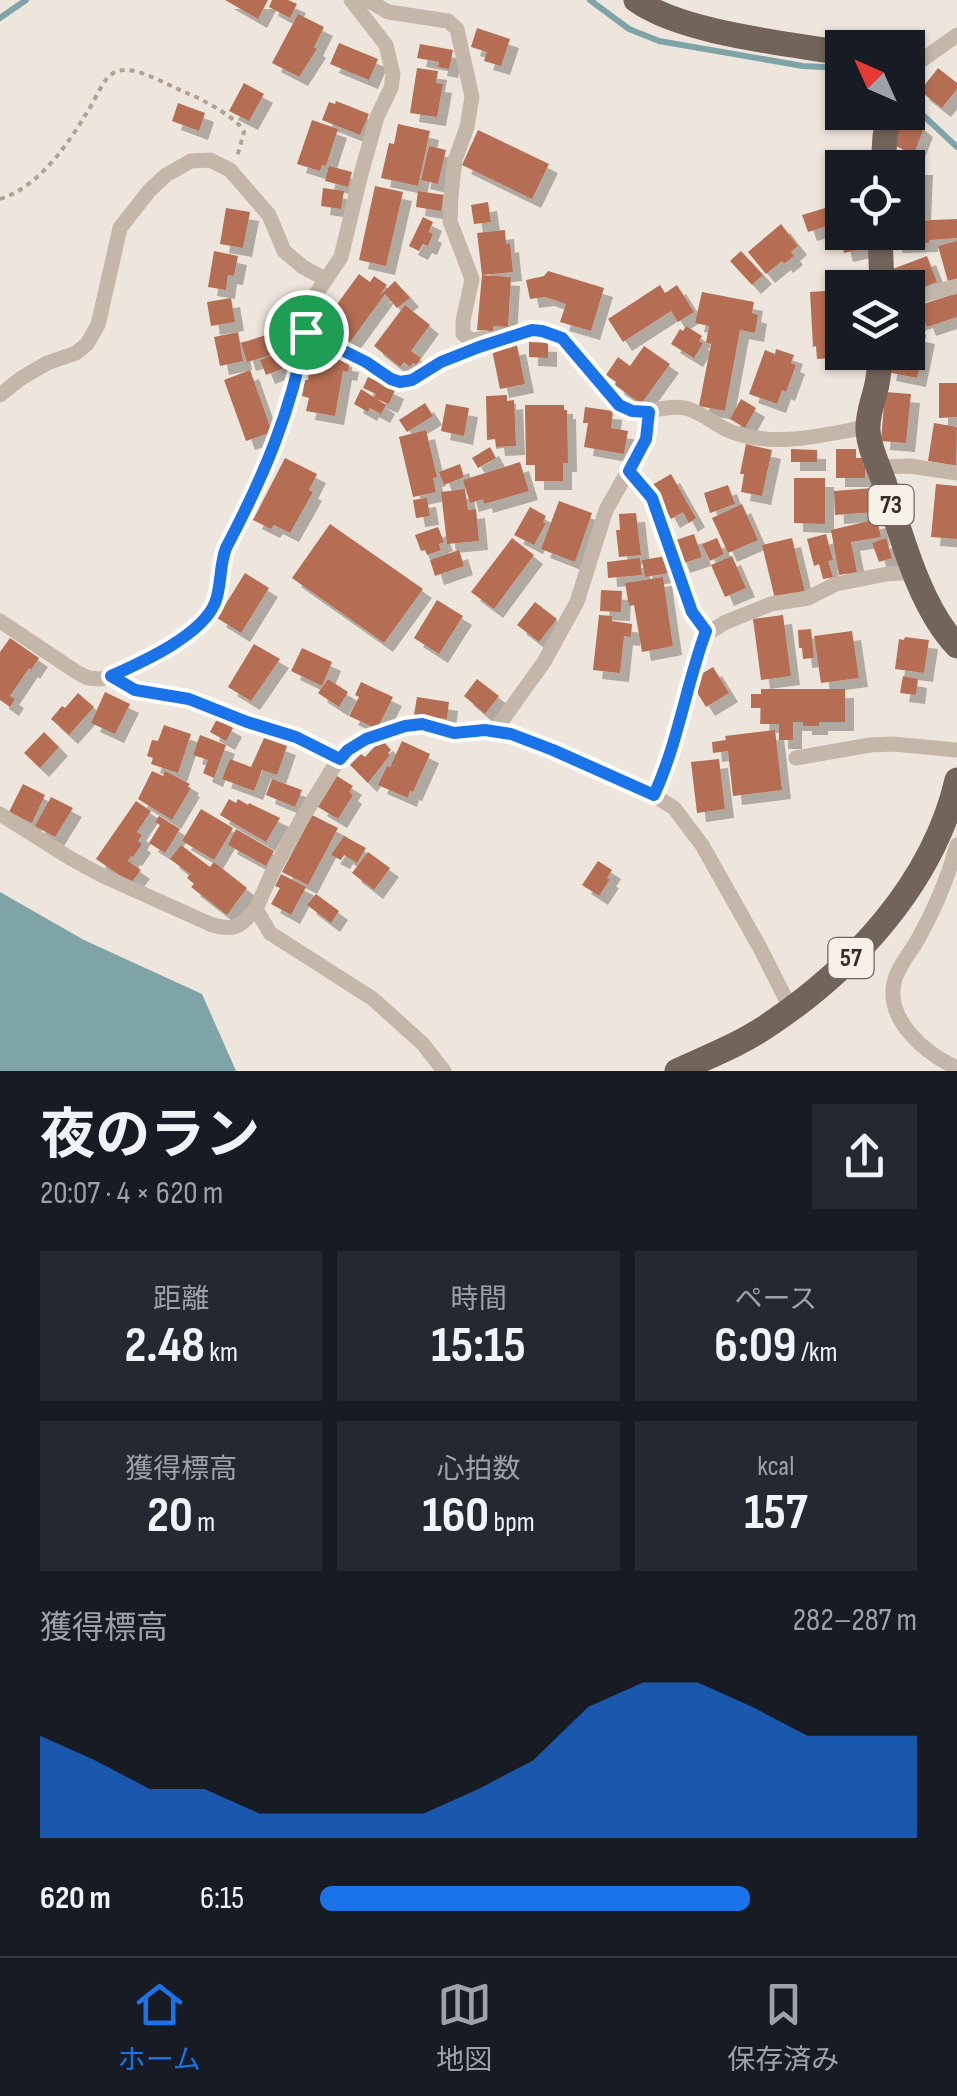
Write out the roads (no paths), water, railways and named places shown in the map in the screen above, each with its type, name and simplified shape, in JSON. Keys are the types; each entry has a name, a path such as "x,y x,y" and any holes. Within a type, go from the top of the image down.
{"main road":[{"path":"636,0 649,10 712,30 825,50"},
{"name":"73","path":"879,370 868,427 871,447 906,552 939,624 957,646"},
{"name":"57","path":"677,1071 766,1028 824,986 889,916 930,852 956,787"}],"street":[{"path":"0,621 88,678 100,679 184,637 211,610 226,548 276,444 316,294 339,264 360,174 393,78 381,36 351,0"},
{"path":"368,0 388,12 448,21 457,29 472,97 455,160 450,221 472,279 463,332 471,340 490,337 499,342"},
{"path":"925,58 957,35"},
{"path":"0,395 47,363 76,354 92,338 120,228 166,175 191,161 210,160 230,170 263,206 284,251 325,279"},
{"path":"925,295 957,286"},
{"path":"306,332 400,382 412,380 441,362 479,347 532,330 554,334 568,344 619,405 632,411 682,408 721,428 773,440 868,427"},
{"path":"497,732 563,630 583,586 606,510 646,439 649,412"},
{"path":"879,467 910,466 957,473"},
{"path":"629,471 652,498 692,612 706,631 772,604 808,598 836,584 916,572"},
{"path":"111,676 135,690 189,699 296,737 340,759"},
{"path":"0,814 102,875 228,929 238,927 256,909 300,820 348,750 366,739 422,724 454,733 485,730 511,734 654,795 674,808 694,832 791,1009"},
{"path":"796,758 870,745 957,750"},
{"path":"957,845 937,902 893,986 894,1006 915,1039 941,1066 957,1068"},
{"path":"256,909 270,933 372,999 423,1044 444,1071"}],"water":[{"path":"0,892 84,940 202,994 236,1071 0,1071"}],"waterway":[{"path":"0,18 26,0"},
{"path":"590,0 629,29 659,41 825,67"},
{"path":"925,117 957,147"}]}
